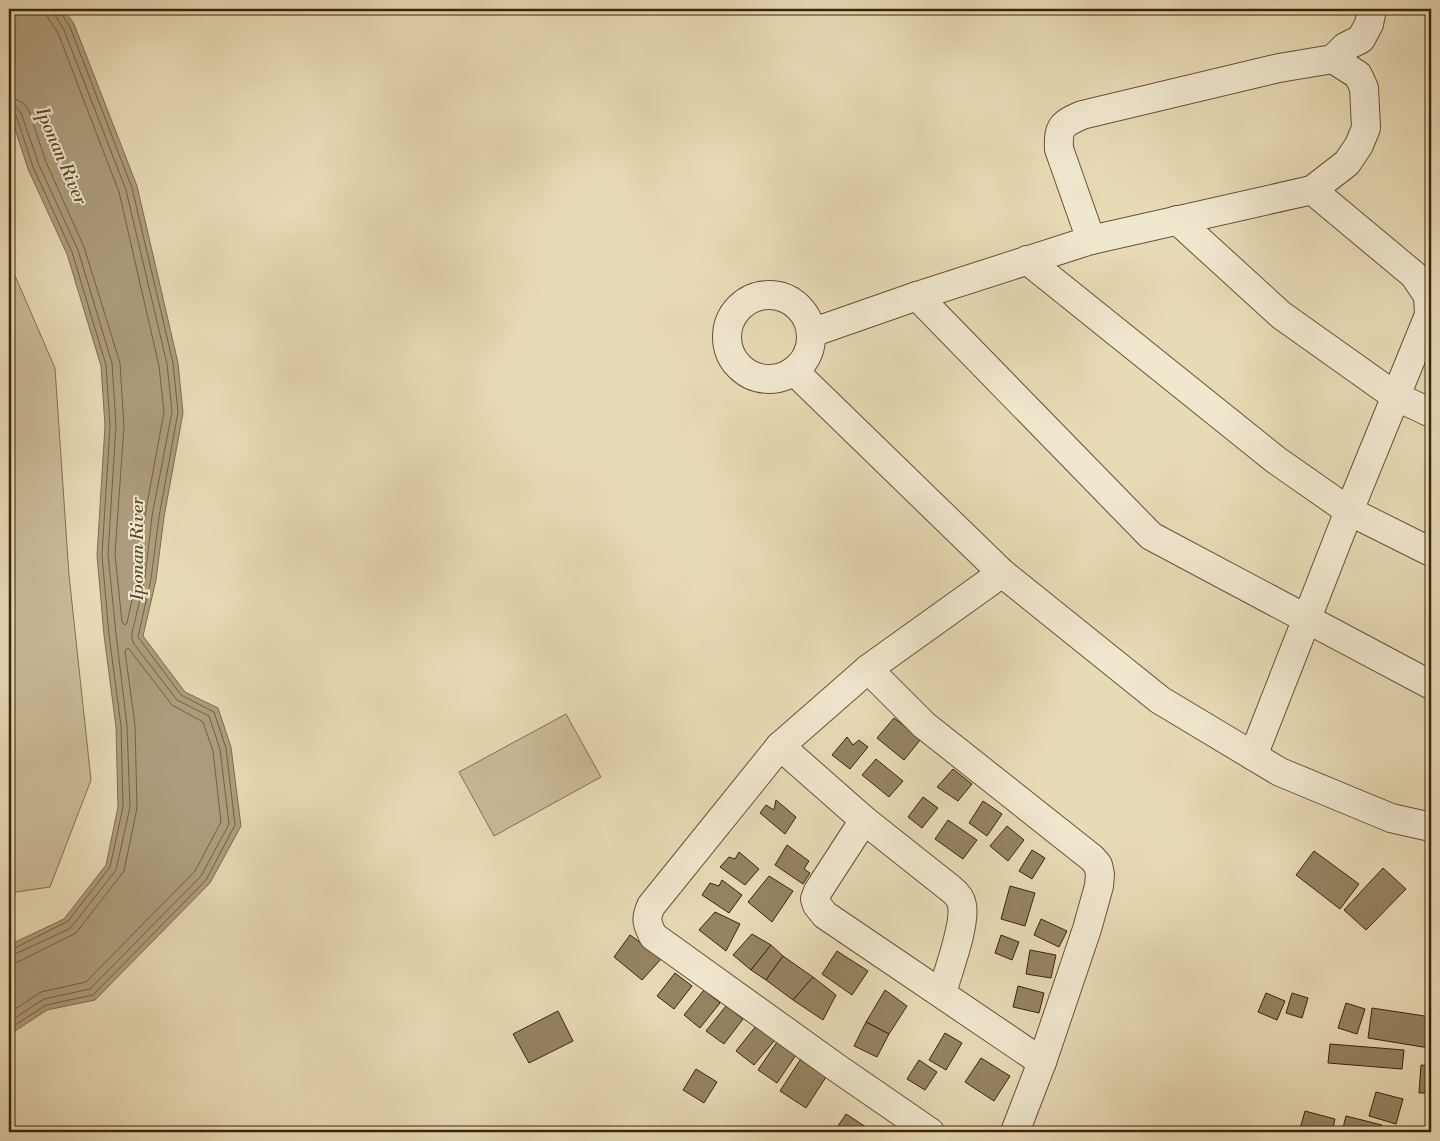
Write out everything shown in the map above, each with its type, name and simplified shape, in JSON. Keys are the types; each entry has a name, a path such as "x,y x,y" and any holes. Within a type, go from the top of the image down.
{"street":[{"path":"1091,240 1059,149 1058,134 1065,123 1082,114 1278,68 1332,59 1345,47 1361,39 1369,24 1372,9"},
{"path":"811,333 917,296 1091,240 1312,190 1347,163 1359,145 1366,128 1364,88 1358,75 1332,59"},
{"path":"1253,756 1395,396 1429,316 1428,296 1414,275 1312,190"},
{"path":"1177,220 1280,315 1395,396 1431,413"},
{"path":"1027,260 1276,460 1350,511 1431,552"},
{"path":"758,296 782,297 793,302 802,311 808,321 811,344 808,354 794,370 783,376 771,379 759,377 747,373 731,355 727,343 730,319 746,301 758,296"},
{"path":"917,296 1151,536 1431,685"},
{"path":"794,370 1002,573 1160,700 1280,772 1391,818 1431,827"},
{"path":"930,1132 652,936 647,925 647,916 651,906 780,746 868,669 1002,573"},
{"path":"868,669 924,725 1092,858 1098,865 1100,874 1099,886 1087,929 1042,1062 1015,1132"},
{"path":"780,746 864,820 958,895 962,904 963,921 942,993"},
{"path":"864,820 814,898 816,905 825,915 1042,1062"}],"shaded area":[{"path":"9,262 55,368 69,575 91,780 50,887 9,893"},
{"path":"566,714 601,777 494,836 459,772"}],"water":[{"name":"Iponan River","path":"9,9 64,9 74,24 137,186 178,363 183,413 164,517 156,580 143,636 185,692 218,708 231,747 241,826 210,883 95,1000 47,1010 9,1035 9,945 64,919 106,865 118,807 116,727 104,635 97,555 105,426 101,366 67,254 28,169 9,110"}],"building":[{"path":"894,718 921,739 904,760 877,738"},
{"path":"847,737 853,745 859,740 868,747 850,769 832,755"},
{"path":"876,759 903,781 889,797 862,775"},
{"path":"953,769 972,784 958,801 937,787"},
{"path":"923,797 938,808 922,828 908,817"},
{"path":"776,800 796,817 785,834 760,813 766,805 774,810"},
{"path":"983,801 1002,814 987,836 969,823"},
{"path":"948,820 977,840 963,859 935,839"},
{"path":"1007,826 1024,840 1008,861 990,846"},
{"path":"787,845 809,861 804,869 810,873 803,884 775,865"},
{"path":"1032,850 1045,858 1032,879 1019,871"},
{"path":"1314,851 1359,884 1340,909 1296,875"},
{"path":"739,852 759,869 745,885 720,867 729,857 735,859"},
{"path":"1383,868 1406,889 1366,930 1344,910"},
{"path":"769,876 793,891 772,922 748,902"},
{"path":"722,880 742,895 729,913 702,895 710,883 719,886"},
{"path":"1010,886 1035,893 1025,926 1001,919"},
{"path":"715,912 740,924 726,951 699,930"},
{"path":"1041,919 1067,931 1059,947 1034,935"},
{"path":"752,934 771,945 751,970 733,955"},
{"path":"630,935 662,958 642,980 614,957"},
{"path":"1001,935 1019,942 1012,960 995,953"},
{"path":"771,945 783,956 766,980 751,970"},
{"path":"1030,950 1056,955 1051,978 1026,974"},
{"path":"837,951 868,971 852,995 822,974"},
{"path":"783,956 813,977 793,1000 766,980"},
{"path":"675,973 692,986 674,1009 657,996"},
{"path":"813,977 836,995 823,1020 793,1000"},
{"path":"1018,986 1044,993 1039,1013 1013,1007"},
{"path":"704,990 720,1003 700,1028 684,1015"},
{"path":"885,990 907,1006 889,1034 866,1022"},
{"path":"1266,993 1285,1001 1277,1020 1258,1012"},
{"path":"1292,993 1308,998 1302,1018 1286,1013"},
{"path":"1346,1003 1365,1009 1357,1034 1338,1028"},
{"path":"726,1006 743,1019 724,1044 706,1031"},
{"path":"1372,1008 1431,1017 1429,1048 1368,1038"},
{"path":"558,1011 573,1041 529,1063 513,1034"},
{"path":"866,1022 889,1034 877,1057 854,1046"},
{"path":"756,1026 775,1040 754,1065 736,1051"},
{"path":"945,1033 962,1043 946,1070 929,1060"},
{"path":"777,1042 796,1055 777,1083 758,1070"},
{"path":"1330,1044 1404,1050 1402,1069 1328,1063"},
{"path":"802,1057 828,1074 806,1108 780,1091"},
{"path":"981,1058 1010,1076 994,1101 965,1082"},
{"path":"919,1060 937,1072 925,1090 907,1079"},
{"path":"1421,1065 1431,1066 1431,1093 1419,1093"},
{"path":"696,1069 717,1082 704,1103 683,1090"},
{"path":"1376,1092 1403,1099 1396,1124 1369,1116"},
{"path":"1305,1111 1335,1119 1332,1132 1299,1132"},
{"path":"846,1114 866,1127 862,1132 834,1132"},
{"path":"1346,1116 1382,1125 1380,1132 1342,1132"}]}
